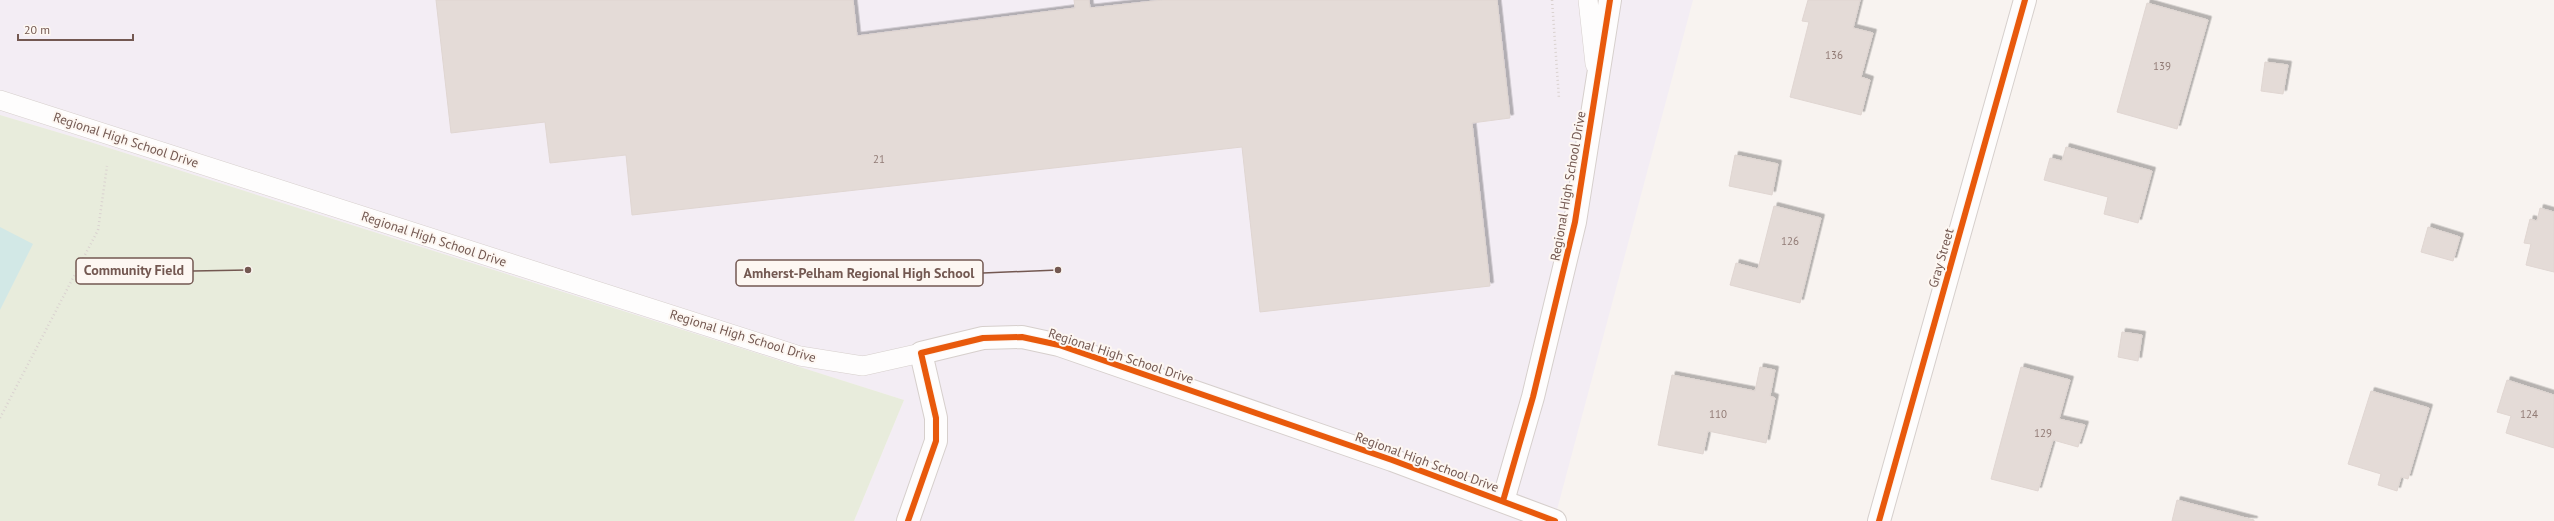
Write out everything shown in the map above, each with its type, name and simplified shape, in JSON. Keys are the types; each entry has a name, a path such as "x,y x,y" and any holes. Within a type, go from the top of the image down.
{"street":[{"name":"Regional High School Drive","path":"921,353 983,338 1022,337 1059,345 1384,457 1503,501 1533,397 1575,222 1610,0"},
{"name":"Gray Street","path":"1879,521 2025,0"},
{"path":"908,521 936,441 936,418 921,353"},
{"path":"1503,501 1555,521"}],"lane":[{"path":"1588,0 1597,80"},
{"name":"Regional High School Drive","path":"0,100 800,356 863,366 921,353"}],"path":[{"path":"1552,0 1559,99"},
{"path":"0,418 98,230 102,215 110,135"}],"shaded area":[{"path":"0,0 1693,0 1554,521 854,521 904,400 87,141 0,115"},
{"path":"0,227 33,244 0,310"}],"green space":[{"path":"0,115 87,141 904,400 854,521 0,521"}],"building":[{"path":"436,0 853,0 857,36 1075,8 1074,0 1089,0 1090,8 1163,0 1497,0 1510,118 1472,123 1490,286 1260,312 1242,147 632,215 626,155 550,163 545,122 451,133"},
{"path":"1808,0 1860,0 1853,28 1873,33 1861,77 1870,80 1861,115 1790,97 1809,22 1802,21"},
{"path":"2147,3 2208,20 2177,129 2117,112"},
{"path":"2265,62 2288,65 2283,94 2261,91"},
{"path":"2066,147 2152,171 2138,223 2104,214 2108,197 2044,180 2050,158 2062,161"},
{"path":"1735,155 1778,164 1772,195 1729,186"},
{"path":"1774,206 1821,218 1800,303 1730,285 1736,263 1758,269"},
{"path":"2540,208 2554,212 2554,272 2526,265 2531,244 2524,243 2530,219 2537,221"},
{"path":"2428,227 2460,237 2453,261 2421,252"},
{"path":"2122,332 2142,335 2138,361 2118,357"},
{"path":"1760,367 1775,370 1770,396 1775,398 1766,443 1708,431 1703,454 1658,445 1672,375 1755,391"},
{"path":"2021,367 2070,380 2059,419 2085,425 2078,447 2053,440 2038,491 1991,479"},
{"path":"2507,380 2554,395 2554,448 2506,433 2511,416 2497,412"},
{"path":"2371,391 2429,408 2408,479 2401,477 2397,491 2378,485 2381,474 2348,464"},
{"path":"2177,500 2254,520 2254,521 2172,521"}],"cycle path":[{"path":"1503,501 1533,397 1575,222 1610,0"},
{"path":"1879,521 2025,0"},
{"path":"908,521 936,441 936,418 921,353 983,338 1022,337 1059,345 1392,460 1555,521"}],"place":[{"name":"Community Field","path":"248,270"},
{"name":"Amherst-Pelham Regional High School","path":"1058,270"}]}
